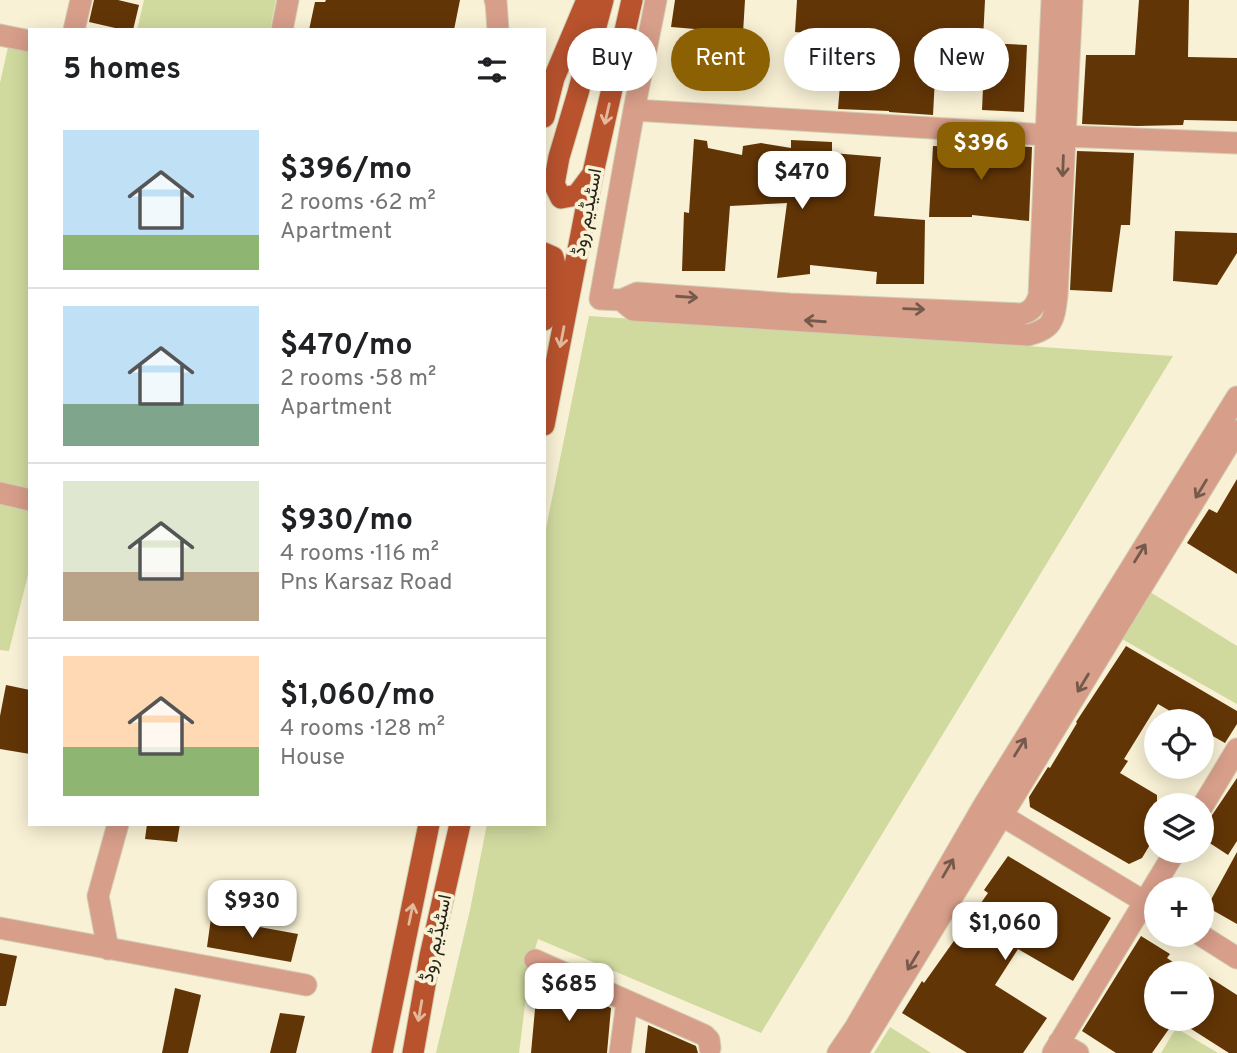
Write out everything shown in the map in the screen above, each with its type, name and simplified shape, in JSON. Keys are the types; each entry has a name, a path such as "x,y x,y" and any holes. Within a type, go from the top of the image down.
{"main road":[{"path":"546,109 554,78 586,0"},
{"path":"593,173 577,195 561,198 554,184 558,158 579,93 603,0"},
{"name":"اسٹیڈیم روڈ","path":"546,415 593,173 632,0"},
{"path":"546,254 553,257 555,265 546,310"},
{"name":"اسٹیڈیم روڈ","path":"382,1053 429,826"},
{"name":"اسٹیڈیم روڈ","path":"413,1053 430,956 460,826"}],"street":[{"path":"74,28 81,0"},
{"path":"282,28 288,0"},
{"path":"495,0 498,28"},
{"path":"610,300 634,110 656,0"},
{"path":"1052,0 1055,135"},
{"path":"569,298 589,302 637,293 790,304 1022,314 1030,311 1039,296 1072,0"},
{"path":"0,35 28,41"},
{"path":"634,110 1237,143"},
{"path":"838,1053 860,1039 1237,397"},
{"path":"993,810 1237,431"},
{"path":"0,493 28,500"},
{"path":"1211,793 1237,750"},
{"path":"993,810 1144,901"},
{"path":"108,949 98,896 117,826"},
{"path":"1063,1049 1144,916"},
{"path":"0,928 306,985"},
{"path":"1214,943 1237,958"},
{"path":"535,960 704,1035 709,1040 710,1048"},
{"path":"620,1053 627,1002"}],"green space":[{"path":"144,0 276,0 270,28 137,28"},
{"path":"8,47 28,51 28,495 0,488 0,83"},
{"path":"589,316 1173,356 761,1033 538,939 530,965 519,1053 436,1053 487,826 546,826 546,528"},
{"path":"0,500 28,507 28,575 9,651 0,650"},
{"path":"1142,587 1237,646 1237,704 1113,634"},
{"path":"890,1027 931,1053 874,1053"},
{"path":"1174,1031 1181,1031 1218,1053 1161,1053"}],"building":[{"path":"94,0 118,0 139,5 133,28 115,28 89,22"},
{"path":"460,0 454,28 309,28 315,2"},
{"path":"675,0 745,0 743,28 671,27"},
{"path":"797,0 985,0 984,28 914,28 914,91 934,91 933,115 838,109 840,91 900,91 900,28 795,28"},
{"path":"1139,0 1189,0 1188,57 1237,58 1237,121 1184,120 1183,125 1137,126 1082,124 1086,55 1135,55"},
{"path":"1009,44 1027,45 1024,112 982,110 983,91 1009,91"},
{"path":"694,139 707,141 708,148 742,155 743,146 761,143 791,148 791,140 832,142 832,153 881,157 874,216 925,220 924,284 876,284 877,272 810,265 810,274 777,278 787,203 730,206 725,271 682,271 684,212 689,213"},
{"path":"982,145 1032,147 1029,221 972,215 929,217 933,146 982,148"},
{"path":"1077,151 1134,153 1130,225 1121,225 1112,292 1070,290"},
{"path":"1175,231 1237,233 1237,253 1217,285 1173,281"},
{"path":"1237,479 1237,574 1187,543 1209,509 1217,513"},
{"path":"1126,646 1237,711 1237,724 1225,743 1214,737 1214,709 1167,709 1158,704 1155,709 1144,709 1144,727 1124,759 1128,761 1120,773 1154,793 1144,793 1144,855 1129,864 1030,807 1029,797 1048,767 1050,768 1076,722"},
{"path":"6,685 28,690 28,754 0,749 0,716"},
{"path":"1237,778 1237,841 1228,855 1214,846 1214,812"},
{"path":"147,826 180,826 177,842 145,839"},
{"path":"1237,852 1237,924 1214,911 1214,894"},
{"path":"1008,856 1111,918 1073,981 1018,949 995,985 1047,1018 1023,1053 967,1053 902,1013 922,981 924,983 988,893 984,890"},
{"path":"211,918 298,934 291,962 207,947"},
{"path":"1141,936 1144,938 1144,947 1159,947 1170,954 1167,958 1171,961 1144,961 1144,1031 1167,1031 1152,1053 1116,1053 1082,1031"},
{"path":"0,953 17,956 6,1006 0,1006"},
{"path":"1214,980 1237,995 1237,1053 1229,1053 1194,1031 1214,1031"},
{"path":"537,987 571,990 580,994 580,998 591,999 611,1008 607,1053 531,1053"},
{"path":"175,988 201,995 188,1053 162,1053"},
{"path":"280,1013 305,1016 296,1053 270,1053"},
{"path":"648,1025 696,1046 698,1053 645,1053"}]}
